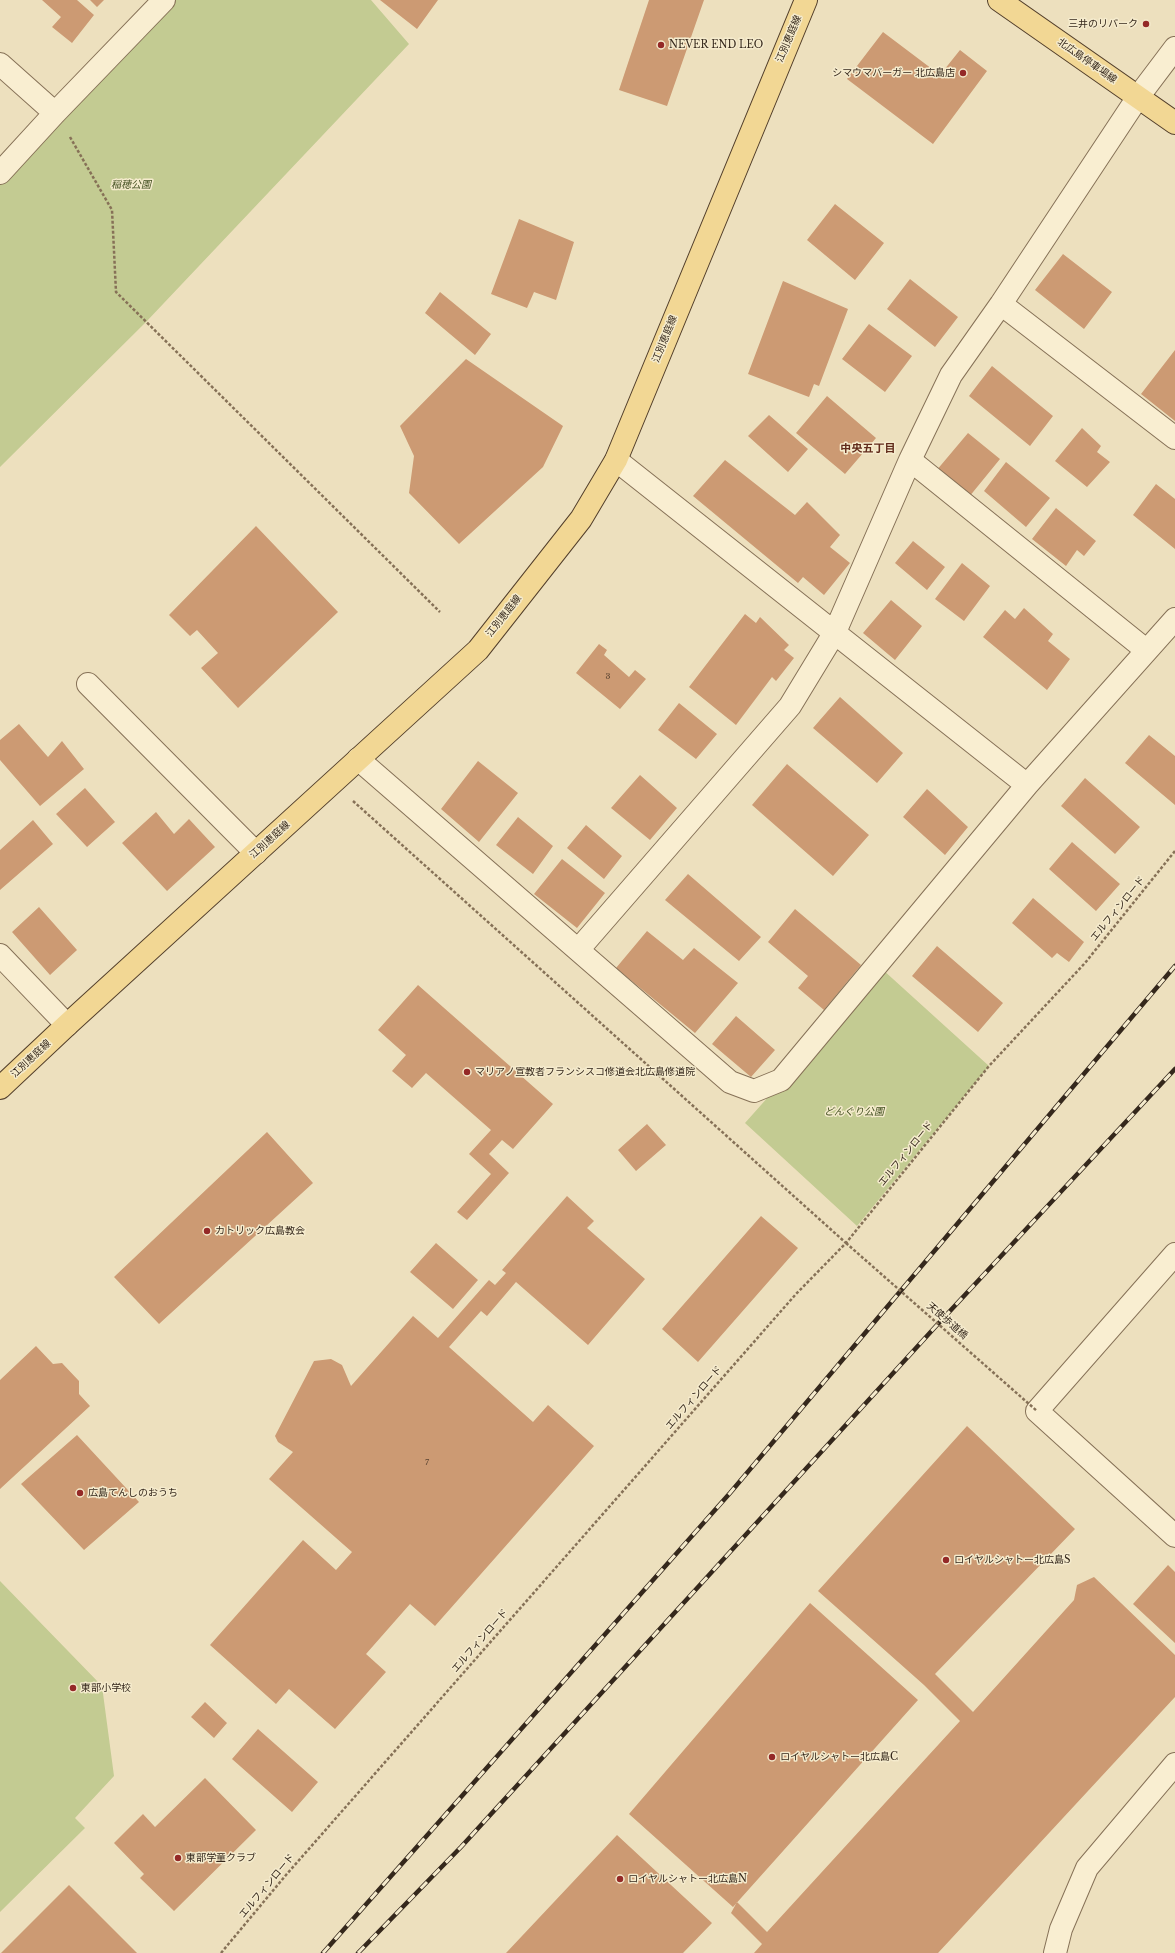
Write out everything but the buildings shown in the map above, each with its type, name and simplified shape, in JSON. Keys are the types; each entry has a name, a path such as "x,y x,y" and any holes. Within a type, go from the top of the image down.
{"main road":[{"name":"江別恵庭線","path":"0,1088 478,650 581,519 616,460 806,0"},
{"name":"北広島停車場線","path":"999,0 1175,123"}],"street":[{"path":"0,173 55,113 164,0"},
{"path":"578,950 790,706 835,632 910,460 951,375 1001,304 1138,97 1175,48"},
{"path":"0,64 55,113"},
{"path":"1001,304 1175,438"},
{"path":"616,460 1027,785"},
{"path":"910,460 1146,650"},
{"path":"358,759 730,1082 754,1091 781,1080 1027,785 1175,619"},
{"path":"88,684 256,853"},
{"path":"0,955 67,1025"},
{"path":"1175,1254 1037,1411 1175,1536"},
{"path":"1055,1953 1061,1929 1087,1868 1175,1764"}],"path":[{"path":"55,113 93,174 112,210 116,292 440,612"},
{"name":"天使歩道橋","path":"334,782 846,1242 1037,1411"},
{"name":"エルフィンロード","path":"221,1953 286,1875 780,1312 846,1242 989,1066 1085,963 1175,850"}],"green space":[{"name":"稲穂公園","path":"164,0 371,0 409,44 146,322 0,467 0,173"},
{"name":"どんぐり公園","path":"882,969 989,1066 857,1226 745,1123"},
{"path":"0,1581 102,1686 114,1776 75,1818 85,1828 0,1912"}],"railway":[{"path":"323,1953 730,1493 1175,966"},
{"path":"358,1953 461,1847 937,1325 1175,1069"}],"place":[{"name":"三井のリパーク","path":"1146,24"},
{"name":"NEVER END LEO","path":"661,45"},
{"name":"シマウマバーガー 北広島店","path":"963,73"},
{"name":"マリアノ宣教者フランシスコ修道会北広島修道院","path":"467,1072"},
{"name":"カトリック広島教会","path":"207,1231"},
{"name":"広島てんしのおうち","path":"80,1493"},
{"name":"ロイヤルシャトー北広島S","path":"946,1560"},
{"name":"東部小学校","path":"73,1688"},
{"name":"ロイヤルシャトー北広島C","path":"772,1757"},
{"name":"東部学童クラブ","path":"178,1858"},
{"name":"ロイヤルシャトー北広島N","path":"620,1879"}],"district":[{"name":"中央五丁目","path":"868,449"}]}
